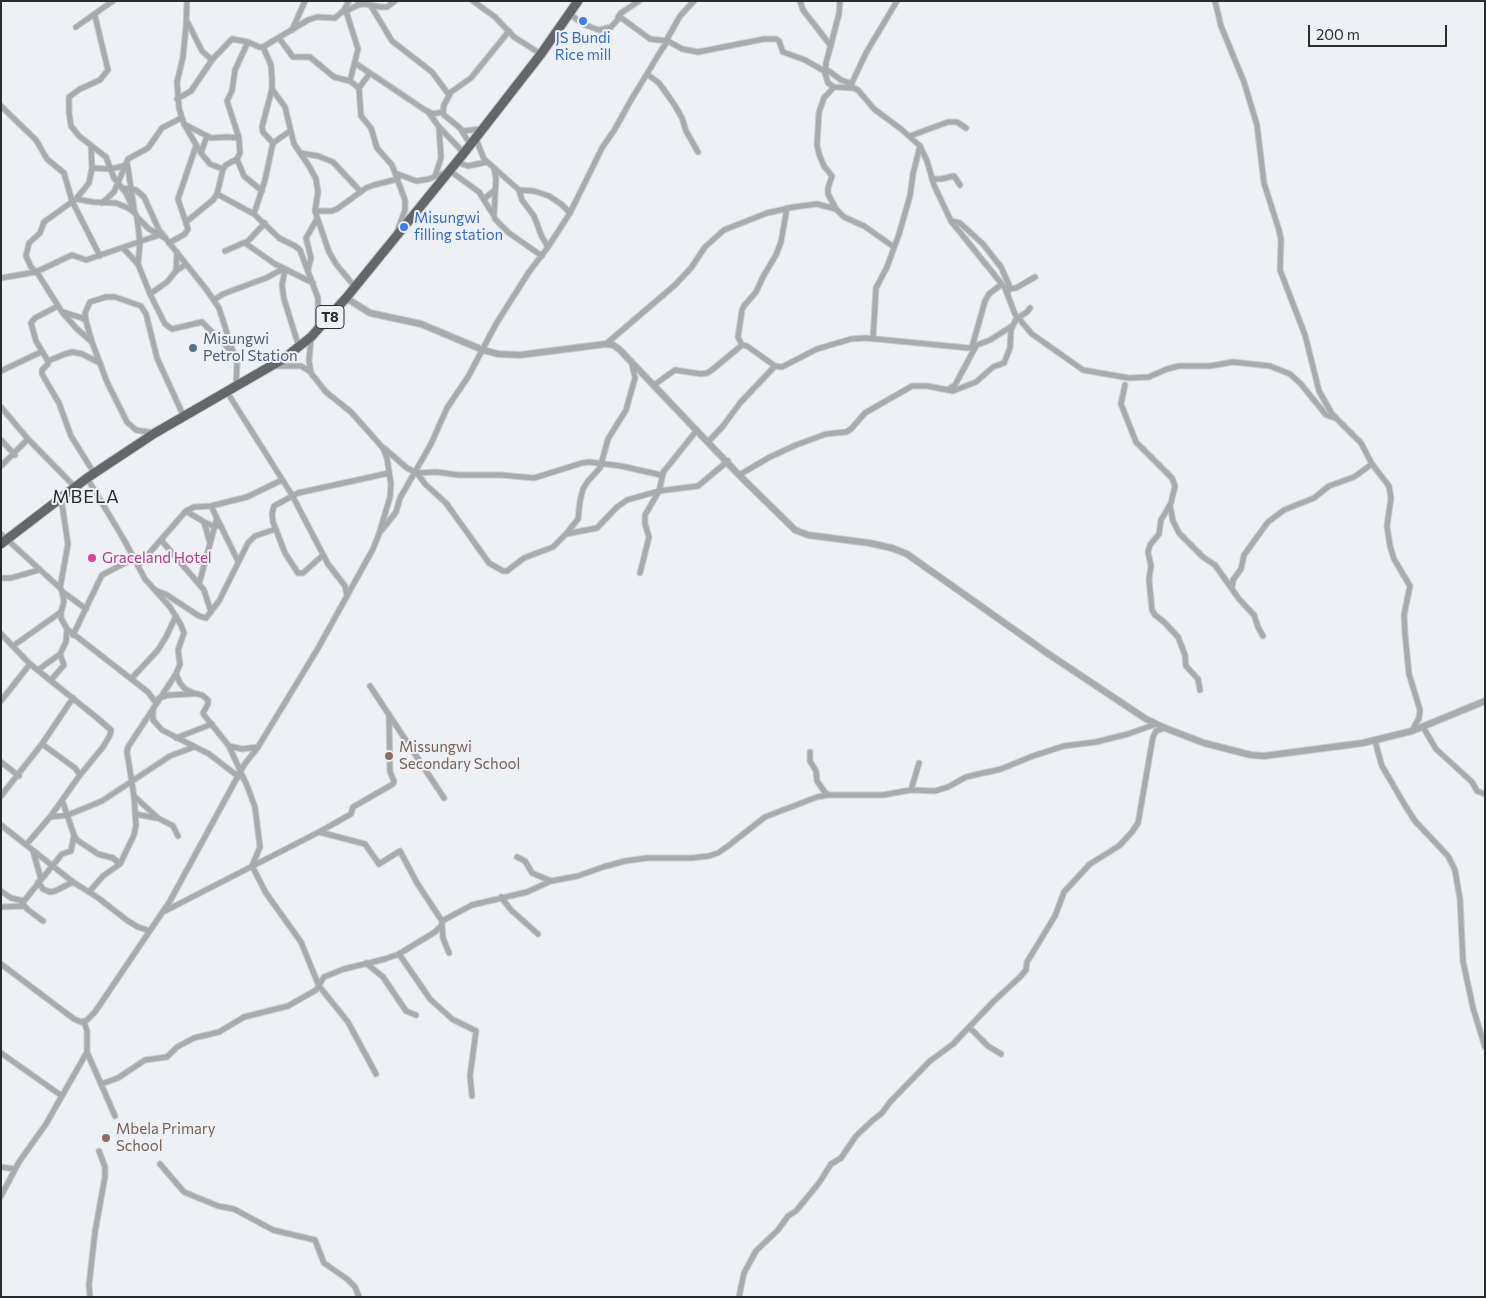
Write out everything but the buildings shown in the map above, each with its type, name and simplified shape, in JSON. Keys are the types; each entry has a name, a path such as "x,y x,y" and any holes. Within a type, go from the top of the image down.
{"highway":[{"name":"T8","path":"3,539 90,476 155,433 271,366 314,334 356,287 450,171 541,54 578,1"}],"street":[{"path":"76,27 95,16 113,1"},
{"path":"187,1 187,20 183,57 177,82 177,99 181,118 196,146 210,164 222,169"},
{"path":"292,30 305,1"},
{"path":"349,1 343,13 358,49 350,81"},
{"path":"177,99 191,90 212,60 232,39 263,47 314,18 335,18 361,3 387,7 395,1"},
{"path":"473,1 495,17 522,43 541,54"},
{"path":"569,14 585,25 599,30 611,27 621,13 639,1"},
{"path":"379,534 396,512 400,498 431,444 447,408 468,377 496,324 570,213 602,148 667,41 680,16 694,1"},
{"path":"800,1 803,10 830,46"},
{"path":"851,86 866,53 897,1"},
{"path":"1215,1 1221,26 1244,82 1257,125 1264,183 1280,230 1281,276 1304,336 1319,391 1335,418 1360,442 1372,464 1389,486 1391,498 1387,526 1390,546 1394,559 1410,586 1404,615 1405,634 1409,674 1420,710 1419,718 1412,730"},
{"path":"838,2 839,14 830,46 826,70 828,83 834,87 851,86"},
{"path":"371,6 392,41 432,72 449,95"},
{"path":"95,16 108,70 100,80 69,97 68,105 72,128 106,157 116,183 122,188 136,214 149,229 165,238"},
{"path":"618,18 622,17 650,39 667,41 682,49 698,52 764,39 776,39 779,41 783,52 826,70 858,90 874,110 910,136 920,146 932,179 951,221 1008,292 1017,317 1032,334 1079,368 1088,372 1140,378 1149,377 1179,366 1210,366 1233,362 1270,366 1290,374 1301,384 1326,415 1335,418"},
{"path":"187,20 199,46 205,55 212,60"},
{"path":"509,31 472,78 459,85 449,95 443,112 446,118 473,141 487,162 519,190 522,200 534,216 548,247"},
{"path":"279,38 293,57 310,58 334,77 350,81 360,88"},
{"path":"186,222 208,205 217,194 222,169 237,159 240,153 239,138 227,101 232,90 235,70 248,42"},
{"path":"263,47 271,65 272,89 262,127 263,132 273,143"},
{"path":"355,63 395,92 429,113 439,127 464,153"},
{"path":"370,73 360,88 362,118 371,128 377,148 392,165 406,205 395,237"},
{"path":"647,74 659,84 674,104 682,118 686,132 698,152"},
{"path":"834,87 820,105 817,145 820,157 832,176 828,194 836,209 844,217 864,226 894,247"},
{"path":"272,89 285,107 294,144 316,179 318,192 315,211 331,257 356,287"},
{"path":"1,106 31,135 47,159 61,170 100,256"},
{"path":"429,113 443,112"},
{"path":"92,168 110,169 125,164 138,153 148,148 162,128 181,118"},
{"path":"910,136 948,122 957,122 966,128"},
{"path":"184,124 213,138 239,138"},
{"path":"435,176 441,158 439,127"},
{"path":"462,131 483,129"},
{"path":"254,214 262,190 273,143 290,131"},
{"path":"201,153 207,136"},
{"path":"91,146 92,168 86,187 74,200 44,222 40,233 29,243 26,252 27,260 41,278 62,312 92,342"},
{"path":"169,243 188,231 178,199 196,146"},
{"path":"873,338 876,288 887,267 910,196 920,146"},
{"path":"300,153 318,156 333,162 361,192"},
{"path":"237,159 244,176 262,190"},
{"path":"456,162 468,166 487,162"},
{"path":"102,203 114,192 125,164"},
{"path":"125,164 132,189 140,243 138,264"},
{"path":"494,168 494,216"},
{"path":"315,211 338,209 361,192 396,176 416,181 450,171 479,192 497,222 509,233 542,256"},
{"path":"932,179 954,176 960,185"},
{"path":"122,188 132,189 144,197 153,219 165,238 214,300 223,318 237,370 236,387"},
{"path":"484,199 495,190"},
{"path":"519,190 549,196 570,213"},
{"path":"217,194 254,214 265,222 279,238 300,250 318,298 319,315 309,361 311,373"},
{"path":"74,200 122,205 136,214"},
{"path":"606,344 675,285 691,268 705,247 719,233 767,213 788,208 817,204 836,209"},
{"path":"742,345 738,337 742,310 756,292 776,255 781,242 788,208"},
{"path":"308,271 311,258 306,238 317,219"},
{"path":"951,221 960,223 983,244 1001,267 1009,284 1008,292"},
{"path":"225,252 245,243 265,222"},
{"path":"1,278 36,272 72,255 86,260 159,236"},
{"path":"245,243 284,269 313,283"},
{"path":"124,249 138,264 150,294 168,328 181,328 202,322 232,352"},
{"path":"176,271 177,252"},
{"path":"150,294 167,282 176,271 185,265"},
{"path":"214,300 223,294 266,278 284,269"},
{"path":"284,269 282,285 284,299 299,347"},
{"path":"1008,292 1035,277"},
{"path":"946,390 955,385 974,346 985,300 989,294 1002,284"},
{"path":"155,433 136,430 127,422 107,382 86,322 85,313 90,302 106,297 116,297 141,306 146,314 157,358 185,417"},
{"path":"346,298 370,313 421,324 483,350 498,354 515,355 606,344 613,345 632,362 728,461 739,475 796,530 808,535 869,543 892,548 907,554 1047,653 1156,724 1204,743 1251,755 1300,752 1375,741 1422,727 1485,702"},
{"path":"48,361 36,341 31,323 32,320 58,306"},
{"path":"739,475 796,445 826,434 846,432 866,413 912,386 927,386 952,391 971,384 993,367 1003,365 1010,348 1012,326 1017,317 1027,312 1030,308"},
{"path":"62,312 82,318 86,322"},
{"path":"654,385 675,370 701,374 707,373 742,345 748,346 775,366 782,367 812,352 842,341 858,338 969,348 990,340 1012,326"},
{"path":"1,371 41,352"},
{"path":"90,892 103,876 120,864 134,835 136,825 134,796 127,752 176,674 180,664 178,650 184,633 176,616 145,579 90,476 58,403 42,374 42,370 48,364 48,361 74,352 82,354 100,364"},
{"path":"271,366 301,366 311,373 326,392 351,412 384,448 415,472 446,503 489,563 502,571 507,571 529,556 553,547 566,534 580,515 581,495 586,484 598,472 608,439 626,410 635,383 632,362"},
{"path":"708,442 724,426 740,403 775,366"},
{"path":"1125,385 1122,404 1137,444 1174,481 1174,493 1170,506 1162,517 1160,534 1150,545 1148,552 1151,566 1149,579 1152,610 1154,615 1164,622 1178,637 1185,655 1186,666 1198,679 1200,690"},
{"path":"227,392 292,495 323,555 345,586 347,597"},
{"path":"1,408 75,487"},
{"path":"640,573 649,535 644,519 648,508 659,491 663,474 697,430"},
{"path":"1,466 28,439"},
{"path":"1,440 14,455"},
{"path":"1,964 63,1012 81,1022 96,1012 163,913 244,765 258,748 347,597 379,534 389,503 391,484 384,448"},
{"path":"566,534 597,528 622,502 659,491 695,488 728,461"},
{"path":"415,472 534,478 582,463 601,464 663,474"},
{"path":"1232,588 1233,580 1241,569 1244,555 1268,522 1289,508 1314,498 1329,486 1354,477 1372,464"},
{"path":"323,555 302,573 298,573 288,558 276,529 272,509 278,502 292,495 389,473"},
{"path":"138,566 186,511 247,497 282,480"},
{"path":"389,503 404,491"},
{"path":"61,498 68,544 61,590 64,602 61,612 63,623 73,635 131,679 157,702"},
{"path":"211,506 219,526 238,561"},
{"path":"1170,506 1173,521 1179,533 1203,557 1215,565 1245,607 1254,615 1263,636"},
{"path":"186,511 204,522 219,526"},
{"path":"204,522 210,544"},
{"path":"199,584 210,544 219,526"},
{"path":"154,589 203,618 208,617 252,539 255,536 276,529"},
{"path":"3,539 61,590 86,609"},
{"path":"162,540 207,595 211,612"},
{"path":"73,635 102,575 127,562 133,556"},
{"path":"1,578 11,578 39,570"},
{"path":"13,646 61,612"},
{"path":"131,679 158,650 176,616"},
{"path":"38,670 60,654 64,647 67,629"},
{"path":"1,634 30,664 110,730 110,735 103,747 50,817 26,845"},
{"path":"51,680 64,665 60,654"},
{"path":"1,701 30,664"},
{"path":"176,674 182,686"},
{"path":"170,683 182,686 193,694"},
{"path":"370,686 444,798"},
{"path":"240,775 209,754 162,730 153,720 157,702 169,695 193,694 202,695 208,700 203,713 229,746 255,807 260,847 252,866"},
{"path":"1,796 19,776 73,698"},
{"path":"163,913 319,832 351,814 353,807 393,784 394,781 390,772 389,714"},
{"path":"176,738 212,724"},
{"path":"101,1084 118,1078 145,1060 167,1057 177,1047 194,1038 219,1032 244,1017 288,1006 316,990 324,977 399,954 435,932 442,923 472,905 527,892 551,881 578,876 625,861 647,858 692,858 718,853 765,817 809,800 828,795 866,796 911,790 935,791 948,787 966,777 1000,769 1064,746 1096,742 1128,734 1156,724"},
{"path":"1422,727 1436,750 1472,782 1477,790 1485,794"},
{"path":"739,1297 744,1273 756,1251 778,1230 788,1216 796,1211 819,1183 831,1164 842,1158 856,1136 882,1113 890,1102 930,1061 946,1051 994,1000 1020,977 1026,970 1027,962 1056,916 1064,892 1090,864 1119,846 1132,832 1138,823 1153,737 1156,731 1165,728"},
{"path":"1375,741 1382,766 1406,807 1419,825 1448,856 1455,870 1460,898 1463,961 1473,1008 1485,1047"},
{"path":"42,744 75,768 80,776"},
{"path":"229,746 242,749 258,748"},
{"path":"50,817 68,815 106,799 170,756 194,747"},
{"path":"810,752 810,762 816,771 817,781 828,795"},
{"path":"1,762 19,776"},
{"path":"911,790 919,763"},
{"path":"75,768 85,769"},
{"path":"134,796 158,818 173,826 178,836"},
{"path":"62,800 74,835 80,843 98,854 112,858 120,864"},
{"path":"135,814 158,818"},
{"path":"1,826 73,882 90,892 128,921 150,932"},
{"path":"319,832 365,844 378,864 400,851 417,884 442,923 443,938 449,953"},
{"path":"1,907 23,903 39,880 62,854 71,850 74,835"},
{"path":"32,850 43,889 50,892 55,891 73,882"},
{"path":"517,857 525,861 532,872 551,881"},
{"path":"46,873 47,862"},
{"path":"252,866 266,893 301,942 320,986 348,1022 376,1074"},
{"path":"1,891 23,903 43,921"},
{"path":"501,897 511,910 538,934"},
{"path":"399,954 430,999 452,1020 476,1031 470,1076 472,1096"},
{"path":"366,963 382,977 406,1011 416,1015"},
{"path":"84,1021 87,1031 87,1052 115,1116"},
{"path":"969,1027 988,1046 1001,1054"},
{"path":"1,1196 15,1169 46,1124 87,1052"},
{"path":"1,1053 62,1096"},
{"path":"90,1297 89,1284 94,1241 105,1177 99,1151"},
{"path":"160,1164 184,1192 218,1206 234,1209 273,1230 315,1240 324,1263 355,1286 359,1297"},
{"path":"1,1167 15,1169"}],"place":[{"name":"JS Bundi Rice mill","path":"583,21"},
{"name":"Misungwi filling station","path":"404,227"},
{"name":"Misungwi Petrol Station","path":"193,348"},
{"name":"Graceland Hotel","path":"92,558"},
{"name":"Missungwi Secondary School","path":"389,756"},
{"name":"Mbela Primary School","path":"106,1138"}],"district":[{"name":"MBELA","path":"86,497"}]}
